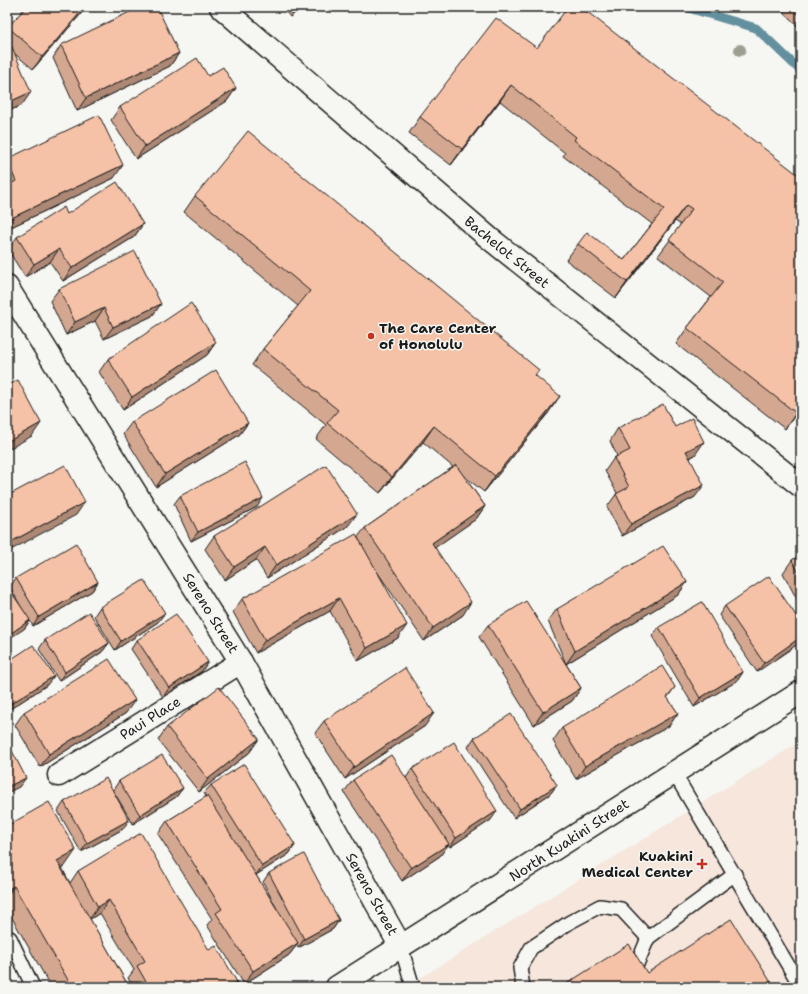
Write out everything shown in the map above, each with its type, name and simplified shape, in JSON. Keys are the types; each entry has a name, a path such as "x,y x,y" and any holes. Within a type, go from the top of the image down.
{"street":[{"name":"Bachelot Street","path":"221,7 489,238 801,486"},
{"name":"Sereno Street","path":"7,287 241,662 401,946"},
{"name":"Paui Place","path":"59,775 241,662"},
{"name":"North Kuakini Street","path":"337,987 801,692"}],"lane":[{"path":"674,773 801,987"},
{"path":"631,979 648,938 734,874"},
{"path":"523,987 520,968 530,948 570,922 600,906 621,909 648,938"},
{"path":"10,938 33,987"},
{"path":"401,946 413,987"}],"shaded area":[{"name":"Kuakini Medical Center","path":"801,741 801,987 406,987"}],"building":[{"path":"26,7 85,7 42,57 8,27"},
{"path":"140,7 157,7 179,53 86,98 61,45"},
{"path":"568,7 581,7 801,177 801,406 796,413 687,328 723,282 669,240 692,209 686,205 627,282 578,244 587,232 624,260 664,209 574,140 576,137 511,85 462,149 420,117 496,18 537,48"},
{"path":"12,47 31,92 7,103 7,49"},
{"path":"197,58 208,76 223,67 236,88 145,146 120,107"},
{"path":"99,115 123,165 7,220 7,186 16,181 7,159"},
{"name":"The Care Center of Honolulu","path":"248,131 539,370 535,375 560,396 495,476 434,426 392,477 327,423 338,410 263,349 310,291 195,196"},
{"path":"117,182 143,224 72,268 59,249 34,264 17,237 64,207 67,214"},
{"path":"135,251 161,304 113,327 104,308 75,322 59,289"},
{"path":"191,303 216,342 132,397 108,359"},
{"path":"216,370 248,423 165,474 132,422"},
{"path":"18,380 41,423 7,442 7,386"},
{"path":"663,404 675,427 692,418 704,442 686,451 704,485 631,524 616,494 629,487 614,458 630,450 618,428"},
{"path":"245,462 263,498 198,532 180,496"},
{"path":"65,465 85,502 7,544 7,496"},
{"path":"326,465 357,514 276,565 265,547 234,567 214,536"},
{"path":"456,465 485,506 432,543 471,602 433,628 365,528"},
{"path":"356,534 407,625 367,648 339,598 265,640 242,599"},
{"path":"76,543 98,582 39,617 16,578"},
{"path":"663,546 687,582 575,651 557,609"},
{"path":"801,555 801,577 792,560"},
{"path":"769,576 801,623 801,637 764,663 725,606"},
{"path":"144,580 165,613 121,641 100,607"},
{"path":"10,590 30,620 7,636 7,591"},
{"path":"526,601 581,688 543,712 488,625"},
{"path":"702,602 743,672 700,698 659,627"},
{"path":"89,612 109,643 65,672 45,640"},
{"path":"176,614 208,662 169,688 137,640"},
{"path":"33,645 54,676 12,703 7,696 7,662"},
{"path":"109,659 135,700 49,754 24,712"},
{"path":"662,666 675,687 667,697 678,713 585,766 562,728"},
{"path":"405,668 434,713 354,767 324,721"},
{"path":"219,687 259,739 208,779 167,727"},
{"path":"511,714 557,785 520,809 474,738"},
{"path":"7,741 26,778 7,787"},
{"path":"454,742 497,811 456,838 412,769"},
{"path":"162,755 183,788 140,815 119,781"},
{"path":"391,755 449,844 411,868 353,780"},
{"path":"244,764 295,845 262,866 211,785"},
{"path":"106,778 129,820 87,843 64,802"},
{"path":"207,796 298,943 253,971 216,913 222,909 167,821"},
{"path":"49,802 76,850 57,861 129,987 72,987 14,886 7,890 7,826"},
{"path":"141,833 209,950 216,946 237,982 228,987 149,987 137,966 145,961 109,900 98,907 78,871"},
{"path":"304,854 339,920 304,939 269,873"},
{"path":"731,919 774,987 563,987 629,944 647,973"}],"waterway":[{"path":"685,7 756,28 801,71"}],"place":[{"name":"The Care Center of Honolulu","path":"371,336"},
{"name":"Kuakini Medical Center","path":"702,864"}]}
